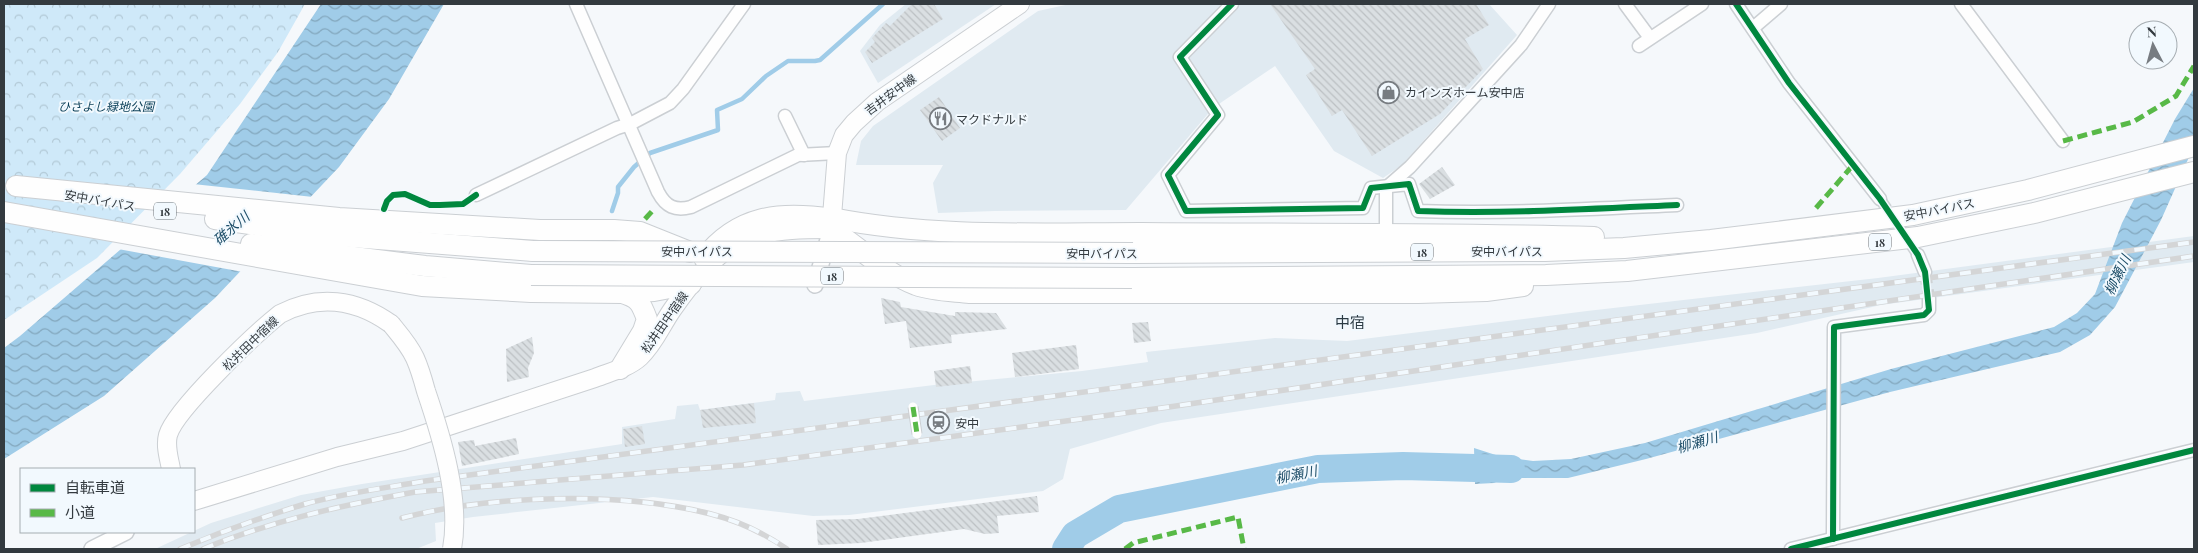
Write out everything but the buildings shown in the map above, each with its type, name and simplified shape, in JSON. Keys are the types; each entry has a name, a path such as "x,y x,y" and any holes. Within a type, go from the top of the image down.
{"highway":[{"name":"安中バイパス","path":"10,185 326,235 533,251 1133,253 1545,251 1624,248 1711,240 1913,215 2028,190 2194,146"},
{"name":"安中バイパス","path":"309,259 532,274 1132,278 1546,275 1627,271 1918,236 2034,213 2194,172"},
{"name":"18","path":"10,185 338,218 540,230 640,232 703,257"},
{"path":"4,210 309,259 422,286 531,292 622,293 654,291 691,284"},
{"path":"832,224 1008,233 1386,234 1711,240"},
{"path":"832,224 892,272 916,285 936,290 970,293 1418,293 1486,291 1627,271"},
{"path":"1008,233 1012,293"},
{"path":"620,368 643,331 647,319 642,306 634,297 622,293"}],"main road":[{"name":"吉井安中線","path":"832,224 837,153 844,135 854,123 876,102 1020,4"},
{"name":"松井田中宿線","path":"691,284 703,257 725,234 752,220 796,214 832,224"},
{"name":"松井田中宿線","path":"195,501 337,458 403,441 620,368 639,358 654,341 672,310 691,284 725,251 751,237 832,224"},
{"name":"松井田中宿線","path":"171,468 167,448 168,435 183,409 280,314 307,304 334,300 353,304 370,310 391,324 403,338 415,359 434,415 453,498 455,532 452,549"}],"street":[{"path":"576,4 662,200 675,209 682,209 708,200 798,155 837,153"},
{"path":"476,195 617,128 630,124 670,103 683,89 744,4"},
{"path":"1232,4 1180,57 1218,114 1168,175 1186,211 1363,208 1371,188 1386,188 1410,184 1418,210 1475,213 1538,212 1677,205"},
{"path":"1386,188 1410,168 1521,46 1549,4"},
{"path":"1626,4 1650,38"},
{"path":"1639,46 1702,4"},
{"path":"1736,4 1789,83 1880,199"},
{"path":"1752,28 1781,4"},
{"path":"1961,4 2063,141"},
{"path":"785,116 804,155"},
{"path":"1386,188 1386,234"},
{"path":"815,284 832,224"},
{"path":"1918,255 1925,272"},
{"path":"1833,539 1834,328 1924,315 1929,310 1929,298"},
{"path":"913,407 917,434"},
{"path":"1791,549 2194,450"},
{"path":"92,549 124,533"}],"shaded area":[{"path":"906,4 996,4 878,83 860,51 880,25"},
{"path":"1070,4 1489,4 1517,35 1402,165 1383,178 1334,151 1275,66 1213,108 1126,210 938,213 933,183 943,165 856,165 861,141 873,126 1038,11"},
{"path":"2194,236 2194,262 1881,305 1757,333 1161,423 1070,449 1063,479 1043,491 849,515 813,516 653,497 435,523 436,541 416,549 155,549 189,533 195,533 195,530 211,523 301,495 622,444 622,427 675,419 677,406 698,404 700,410 775,400 776,393 800,391 804,401 934,385 1082,371 1148,362 1146,352 1275,338 1347,341 1587,311 1878,278"}],"green space":[{"name":"ひさよし緑地公園","path":"4,4 305,4 278,52 240,104 180,174 97,258 4,320"}],"water":[{"name":"碓氷川","path":"321,4 444,4 389,99 339,167 215,298 104,396 4,459 4,348 207,175"},
{"path":"2194,88 2194,146 2161,220 2115,307 2090,335 2060,352 1890,392 1646,459 1568,478 1504,478 1494,483 1475,484 1474,448 1502,457 1533,461 1571,459 1645,443 1891,369 2054,327 2077,313 2095,294 2122,223 2175,119"}],"pier":[{"path":"193,184 313,197 243,272 118,249"}],"waterway":[{"path":"612,211 618,187 634,167 650,153 718,130 717,110 742,99 766,76 788,61 820,60 883,4"},
{"name":"柳瀬川","path":"1066,549 1075,535 1119,509 1318,469 1403,466 1511,469"}],"tunnel":[{"path":"1880,199 1918,255"},
{"path":"1925,272 1929,298"}],"railway":[{"path":"180,549 242,525 305,504 425,481 2194,242"},
{"path":"203,549 281,522 361,502 415,492 743,465 1169,407 2194,256"},
{"path":"402,518 475,504 515,501 597,499 637,502 676,507 731,520 751,528 787,549"}],"marked path":[{"path":"2063,141 2133,122 2176,96 2194,66"},
{"path":"1816,208 1853,165"},
{"path":"645,219 654,209"},
{"path":"913,407 917,434"},
{"path":"1125,549 1133,543 1238,517 1244,549"}],"cycle path":[{"path":"1232,4 1180,57 1218,115 1168,175 1186,211 1363,208 1371,188 1409,184 1418,211 1516,211 1677,205"},
{"path":"1736,4 1789,83 1880,199 1918,255 1925,272 1929,310 1924,315 1834,327 1833,539"},
{"path":"384,209 387,201 393,195 405,194 430,205 463,204 476,195"},
{"path":"1791,549 2194,450"}],"place":[{"name":"カインズホーム安中店","path":"1389,92"},
{"name":"マクドナルド","path":"940,119"},
{"name":"安中","path":"939,423"}],"district":[{"name":"中宿","path":"1350,322"}]}
